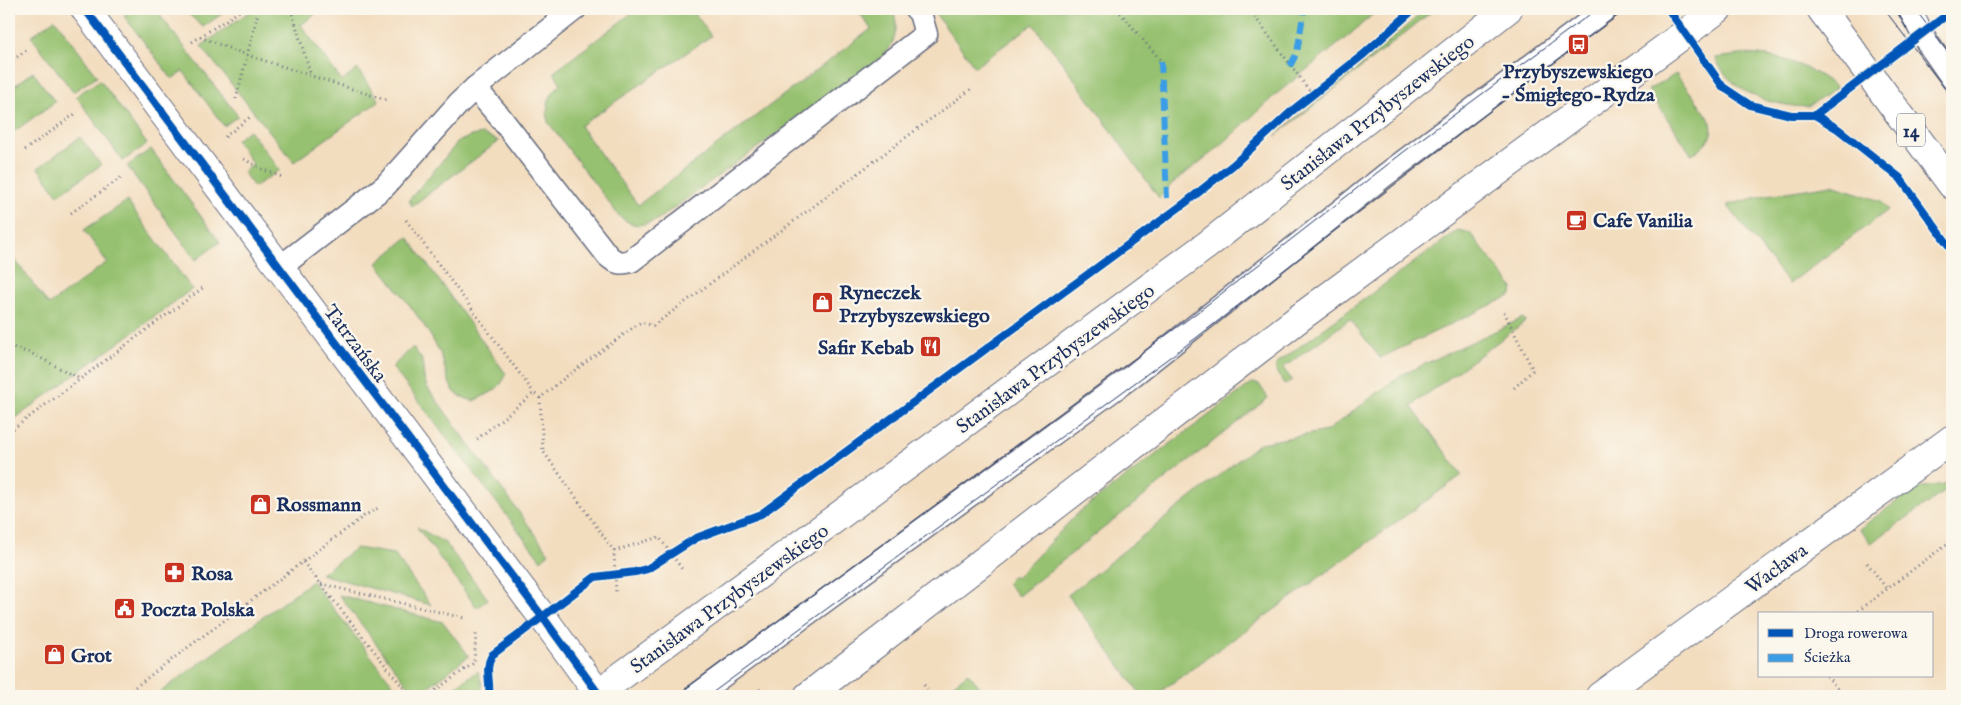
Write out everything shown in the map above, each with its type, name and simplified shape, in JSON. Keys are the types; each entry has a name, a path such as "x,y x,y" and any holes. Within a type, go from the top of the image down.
{"main road":[{"name":"Tatrzańska","path":"86,9 547,623 597,695"},
{"name":"Stanisława Przybyszewskiego","path":"597,695 1207,245 1508,9"},
{"path":"808,696 1302,316 1718,9"},
{"name":"14","path":"1821,9 1952,186"},
{"name":"Wacława","path":"1600,696 1952,440"}],"lane":[{"path":"279,268 385,186 459,103 475,88 574,9"},
{"path":"475,88 500,117 608,256 615,262 622,263 631,261 926,34 920,13 916,9"},
{"path":"695,696 1131,378 1384,176 1606,9"},
{"path":"1909,9 1927,42 1952,78"}],"path":[{"path":"192,42 243,9"},
{"path":"236,99 259,9"},
{"path":"291,9 311,76"},
{"path":"1117,9 1161,61"},
{"path":"1249,9 1309,97 1320,89"},
{"path":"200,37 247,55 389,101"},
{"path":"9,63 28,49"},
{"path":"540,398 641,322 652,326 971,89"},
{"path":"25,150 75,114"},
{"path":"225,137 250,118"},
{"path":"240,157 262,170 282,177"},
{"path":"71,213 122,177"},
{"path":"406,220 534,393 540,398 543,451 614,551 618,575 616,594"},
{"path":"9,432 204,287"},
{"path":"1504,312 1533,370 1512,390"},
{"path":"9,346 35,355 80,379"},
{"path":"477,439 534,393"},
{"path":"123,696 364,516 378,508"},
{"path":"614,551 659,537 674,552 682,569"},
{"path":"1857,612 1952,540"},
{"path":"664,559 674,552"},
{"path":"304,562 410,696"},
{"path":"1867,563 1887,589"},
{"path":"605,576 618,575"},
{"path":"320,583 464,618"},
{"path":"428,696 474,663 476,634"},
{"path":"1829,678 1843,696"},
{"path":"924,685 932,696"}],"green space":[{"path":"129,9 155,9 238,116 224,126 183,71 172,79 124,16"},
{"path":"183,9 229,9 203,27"},
{"path":"253,9 322,9 301,25 342,81 358,69 379,101 294,162 201,46"},
{"path":"637,9 692,9 711,36 580,126 638,205 871,29 859,12 864,9 893,9 896,29 891,46 883,57 657,220 637,225 629,223 619,216 548,122 547,111 553,92 561,84 554,72"},
{"path":"932,9 1236,9 1238,11 1241,9 1379,9 1274,96 1219,147 1173,183 1159,198 1033,24 975,67"},
{"path":"1426,9 1435,9 1275,136 1368,60"},
{"path":"55,19 97,76 73,92 31,36"},
{"path":"1748,54 1772,57 1806,68 1837,88 1810,105 1804,106 1787,105 1764,100 1736,85 1715,58"},
{"path":"33,72 55,102 12,133 9,128 9,90"},
{"path":"1676,74 1709,118 1712,128 1710,137 1704,146 1691,154 1648,90"},
{"path":"100,80 147,144 123,161 76,96"},
{"path":"249,130 280,170 254,187 243,172 253,164 236,140"},
{"path":"482,134 499,141 412,206 409,200 458,142 471,136"},
{"path":"80,137 101,165 58,195 38,168"},
{"path":"151,149 220,242 196,260 127,166"},
{"path":"1832,185 1881,201 1888,210 1789,284 1727,205 1767,195"},
{"path":"127,201 192,289 9,423 9,252 49,305 107,262 84,230"},
{"path":"1458,230 1470,233 1513,288 1512,295 1380,358 1350,319 1283,368 1292,380 1285,385 1276,372 1276,364"},
{"path":"408,237 506,374 501,384 489,394 473,401 460,396 453,390 440,352 431,336 377,263"},
{"path":"1523,318 1526,321 1411,406 1462,475 1154,696 1142,696 1068,595 1260,443 1327,431 1401,375"},
{"path":"413,347 422,360 427,387 549,553 541,560 392,367"},
{"path":"1252,383 1259,384 1268,398 1018,596 1007,583 1013,576 1016,578 1079,512"},
{"path":"1952,483 1952,486 1871,543 1859,529 1915,488"},
{"path":"417,527 445,543 488,599 477,608"},
{"path":"356,548 394,554 431,605 321,574"},
{"path":"312,581 402,696 155,696"},
{"path":"339,595 443,622 469,656 416,696"},
{"path":"478,671 482,684 481,696 442,696"},
{"path":"968,673 988,696 943,696 941,694"}],"tram line":[{"path":"676,696 1199,311 1405,151 1597,9"},
{"path":"708,696 1196,338 1525,84 1627,9"},
{"path":"1884,9 1952,98"},
{"path":"1896,9 1907,29"},
{"path":"1915,9 1952,58"}],"marked path":[{"path":"919,9 920,13"},
{"path":"1290,66 1297,53 1304,9"},
{"path":"1161,61 1167,198"}],"cycle path":[{"path":"85,9 600,696"},
{"path":"489,696 488,665 492,655 595,577 647,569 696,538 761,514 1185,203 1233,165 1293,110 1364,54 1414,9"},
{"path":"1668,9 1723,87 1750,105 1791,115 1815,115 1838,129 1900,178 1952,250"},
{"path":"1815,115 1952,11"}],"place":[{"name":"Przybyszewskiego - Śmigłego-Rydza","path":"1578,45"},
{"name":"Cafe Vanilia","path":"1577,220"},
{"name":"Ryneczek Przybyszewskiego","path":"823,303"},
{"name":"Safir Kebab","path":"930,347"},
{"name":"Rossmann","path":"260,504"},
{"name":"Rosa","path":"175,573"},
{"name":"Poczta Polska","path":"125,609"},
{"name":"Grot","path":"55,655"}]}
